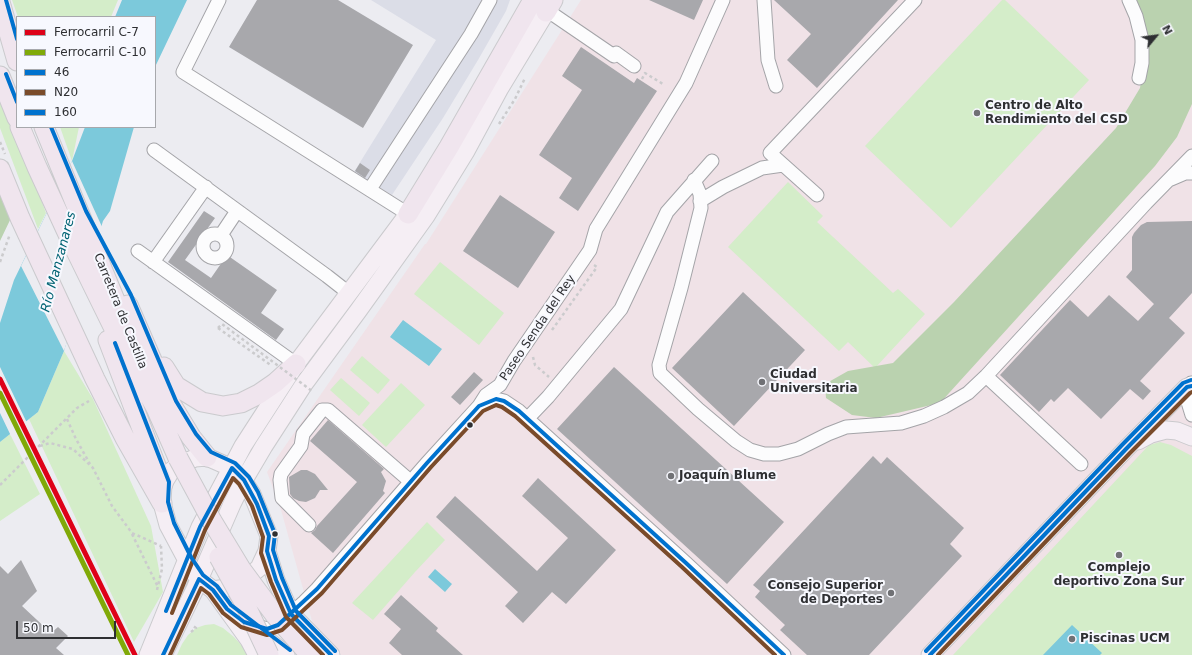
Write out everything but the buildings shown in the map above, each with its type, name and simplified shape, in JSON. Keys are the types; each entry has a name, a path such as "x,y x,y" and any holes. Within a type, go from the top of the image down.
{"highway":[{"path":"408,214 497,64 526,0"},
{"path":"0,4 16,58"},
{"path":"497,64 544,4"},
{"path":"0,76 16,116"},
{"name":"Carretera de Castilla","path":"20,128 72,243 122,345 156,408 178,458"},
{"name":"Carretera de Castilla","path":"44,128 146,377 156,408"},
{"path":"0,169 16,223 125,438 162,504"},
{"path":"80,214 125,297 171,404 191,437 207,457"},
{"path":"72,243 86,289 163,484"},
{"path":"139,329 176,386 202,402 224,406 240,403 259,394 275,383 296,364"},
{"path":"178,458 198,517 246,606 269,655"},
{"path":"178,458 212,522 241,569 275,615 310,655"}],"main road":[{"path":"163,655 200,580 232,504 244,480 304,384 426,216 466,151 544,4"},
{"path":"148,655 200,528 243,446 296,364 350,294 408,214"},
{"path":"930,655 1126,449 1190,385"},
{"path":"1126,449 1143,438 1166,430 1177,431 1192,436"},
{"path":"213,590 226,588 242,582 259,568 267,551 269,536 257,504 244,480 232,468 207,457 195,458 181,464 172,471 163,484 162,504 168,525 186,560 200,580 213,590 249,640 257,655"},
{"path":"267,551 276,580 291,614 331,655"},
{"path":"227,609 286,655"},
{"path":"291,614 292,655"}],"street":[{"path":"219,0 183,72 408,214"},
{"path":"370,189 471,34 490,0"},
{"name":"Paseo Senda del Rey","path":"244,622 267,629 278,625 291,614 317,588 479,406 486,396 500,384 514,361 590,250 596,229 686,83 723,0"},
{"path":"764,0 768,60 776,86"},
{"path":"816,195 770,153 915,0"},
{"path":"1128,0 1136,16 1142,40 1142,62 1139,78"},
{"path":"544,4 551,13 614,56 616,53 634,66"},
{"path":"154,150 350,294"},
{"path":"694,180 700,194 701,208 659,365 660,373 698,409 736,441 750,450 764,454 779,454 798,449 846,427 901,423 924,416 944,407 968,393 986,376 1192,156"},
{"path":"523,415 548,397 621,310 667,212 712,161"},
{"path":"700,201 723,187 762,168 783,165"},
{"path":"1168,180 1186,173 1192,173"},
{"path":"153,262 206,187"},
{"path":"221,235 237,211"},
{"path":"138,251 296,364"},
{"path":"986,376 1082,464"},
{"path":"505,377 507,392 523,415"},
{"path":"1190,385 1188,402 1192,415"},
{"path":"479,406 496,399 504,401 523,415 686,563 784,655"},
{"path":"309,525 282,498 280,480 281,474 300,446 303,434 322,410 328,410 410,482"}],"path":[{"path":"642,79 645,73 663,84"},
{"path":"0,262 16,223"},
{"path":"551,332 597,267 594,264"},
{"path":"274,368 218,328 222,324 312,391"},
{"path":"537,352 533,358 535,365 549,377"},
{"path":"0,485 77,408 93,399"},
{"path":"67,419 112,506 132,533 158,587"},
{"path":"40,446 50,442 73,449 93,468"},
{"path":"132,533 161,546 162,569 156,593"}],"shaded area":[{"path":"371,0 510,0 506,11 443,118 392,195 354,172 436,40"},
{"name":"Ciudad Universitaria","path":"581,0 1192,0 1192,655 341,655 322,639 312,621 281,510 267,472 426,244"}],"green space":[{"path":"12,0 118,0 111,16 18,16"},
{"name":"Centro de Alto Rendimiento del CSD","path":"1002,0 1005,0 1089,80 951,228 865,146"},
{"path":"1135,0 1192,0 1192,104 1177,137 1155,166 940,403 876,418 852,415 826,398 825,384 848,371 893,363 954,302 1116,128 1140,88 1147,41"},
{"path":"0,90 46,213 38,229 0,128"},
{"path":"60,128 79,128 72,161"},
{"path":"788,182 823,216 817,222 893,293 898,289 925,314 875,368 848,342 839,351 728,247"},
{"path":"0,192 11,218 0,241"},
{"path":"440,262 504,313 479,345 414,294"},
{"path":"64,351 93,399 151,526 163,592 134,642 29,419 38,412"},
{"path":"362,356 390,380 378,394 350,370"},
{"path":"341,378 370,403 359,416 330,390"},
{"path":"401,383 425,405 386,447 362,425"},
{"path":"10,434 40,494 0,521 0,442"},
{"name":"Complejo deportivo Zona Sur","path":"1160,442 1171,445 1192,456 1192,655 953,655 1149,445"},
{"path":"427,522 445,540 373,620 352,603"},
{"path":"214,624 223,628 234,637 244,648 247,655 177,655 188,635 196,628"}],"water":[{"path":"122,0 187,0 156,65 156,16 115,16"},
{"name":"Río Manzanares","path":"85,128 134,128 110,211 103,221 64,351 38,412 0,442 0,323 14,280 72,161"},
{"path":"403,320 442,349 429,366 390,337"},
{"path":"435,569 452,584 445,592 428,577"},
{"name":"Piscinas UCM","path":"1072,625 1102,653 1100,655 1043,655"}],"pier":[{"path":"72,161 103,229 64,351 21,266"},
{"path":"0,367 27,423 11,436 0,413"}],"rail line":[{"name":"C-7","path":"0,379 135,655"},
{"name":"C-10","path":"0,393 128,655"}],"transit line":[{"name":"160","path":"6,0 16,35"},
{"name":"160","path":"6,74 16,99"},
{"name":"160","path":"51,128 86,211 131,295 176,401 196,434 211,452 235,463 249,477 258,492 275,534 273,550 282,578 296,611 335,651"},
{"name":"160","path":"115,343 169,482 168,502 174,523 191,557 203,575 217,586 231,605 290,650"},
{"name":"160","path":"926,651 1122,445 1183,383 1191,380"},
{"name":"46","path":"930,655 1126,449 1187,387 1192,386"},
{"name":"N20","path":"938,655 1130,453 1192,392"},
{"name":"46","path":"163,655 199,579 213,590 227,609 244,622 267,629 278,625 317,589 479,406 496,399 504,401 519,411 686,563 784,655"},
{"name":"N20","path":"170,655 201,588 209,594 223,613 241,627 267,635 282,630 322,593 431,467 483,411 496,405 502,407 515,416 682,567 775,655"},
{"name":"46","path":"166,611 200,527 232,468 244,480 257,504 269,536 267,551 276,580 291,614 331,655"},
{"name":"N20","path":"172,613 205,530 233,478 239,484 252,506 263,537 261,553 271,582 286,617 323,655"}],"place":[{"name":"Centro de Alto Rendimiento del CSD","path":"977,113"},
{"name":"Ciudad Universitaria","path":"762,382"},
{"name":"Joaquín Blume","path":"671,476"},
{"name":"Complejo deportivo Zona Sur","path":"1119,555"},
{"name":"Consejo Superior de Deportes","path":"891,593"},
{"name":"Piscinas UCM","path":"1072,639"}]}
